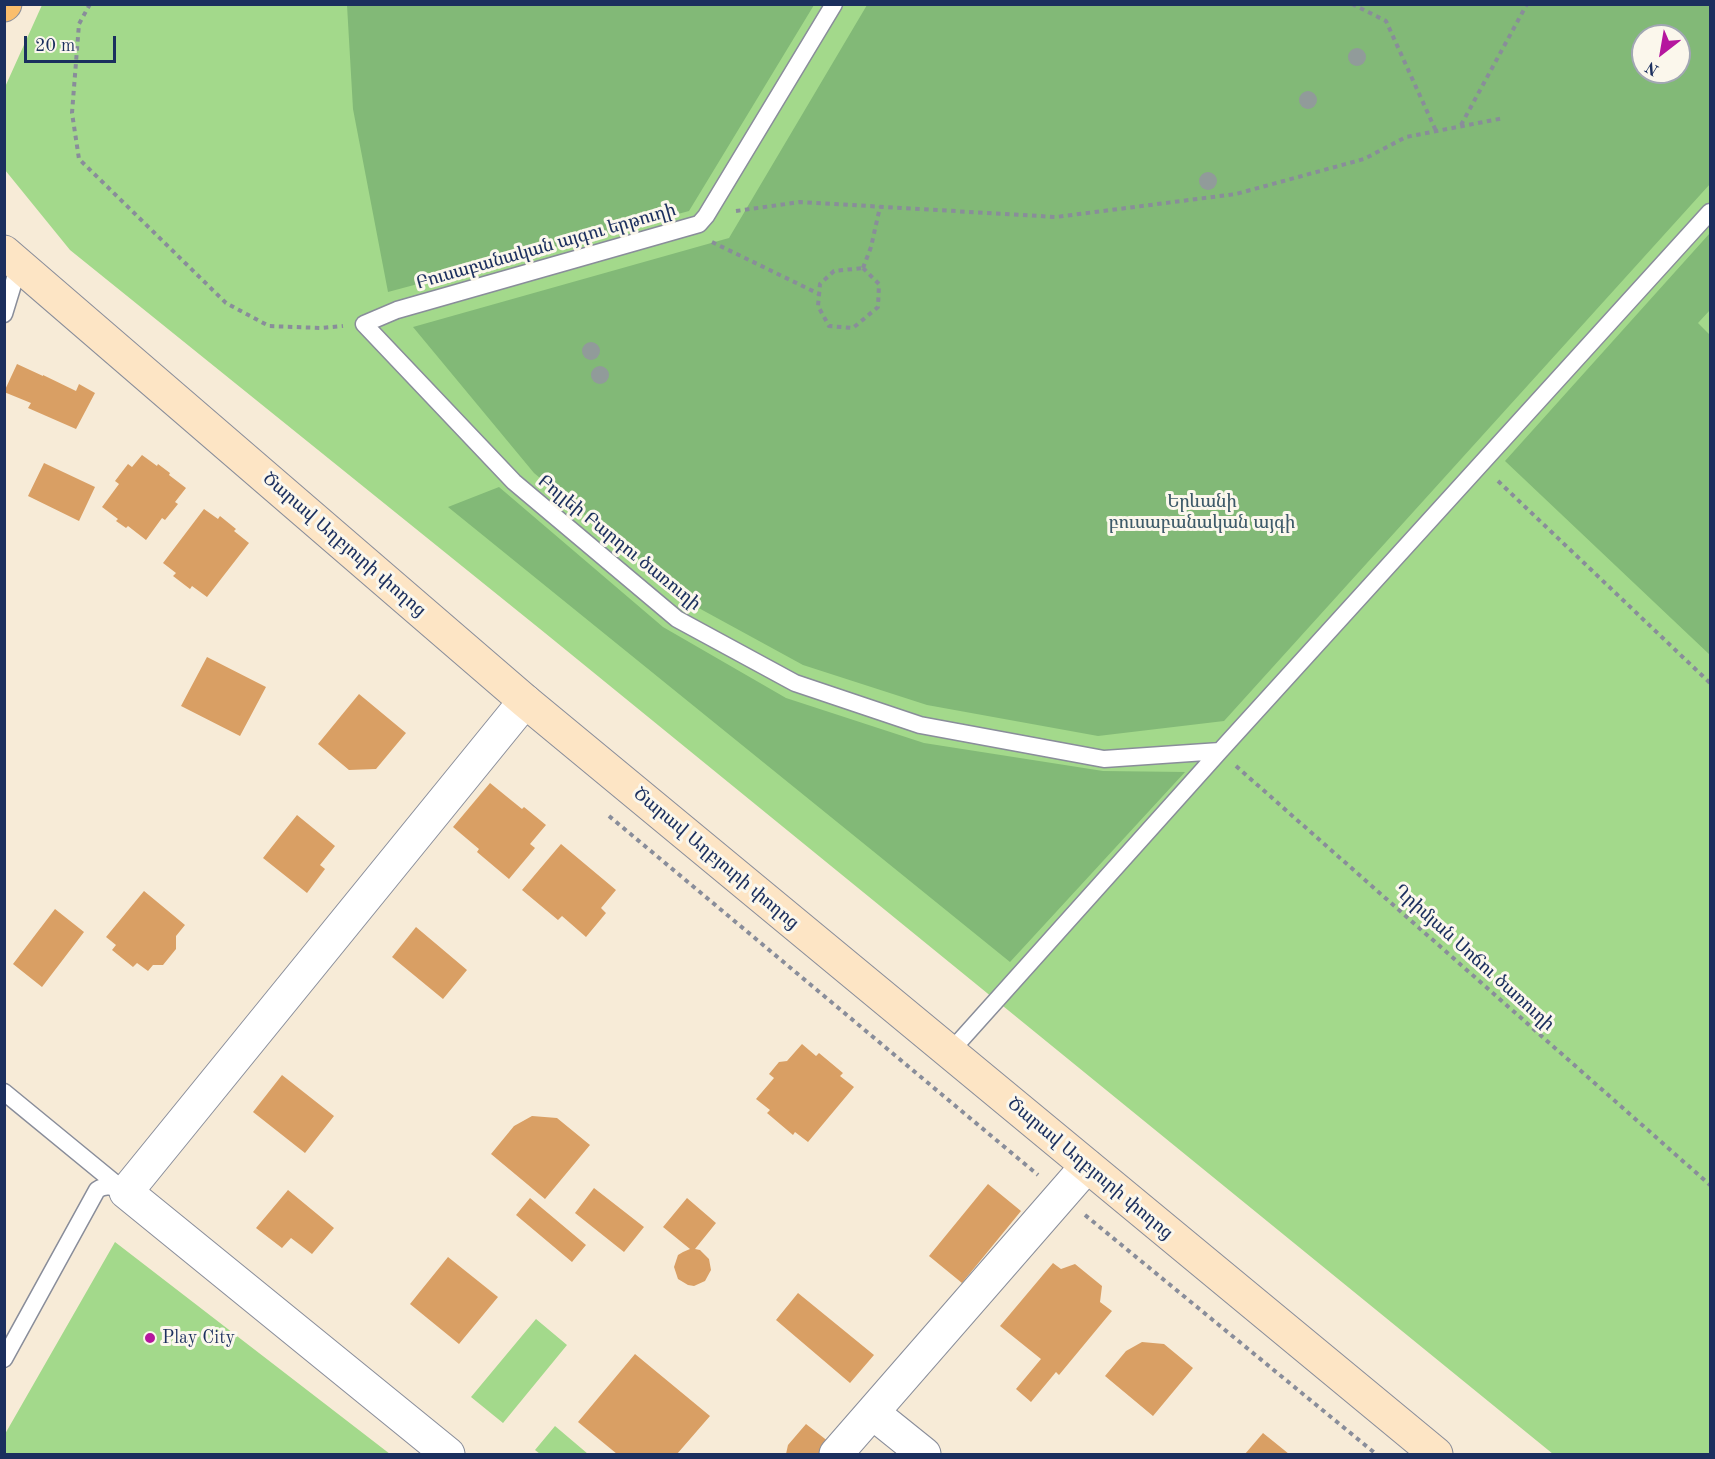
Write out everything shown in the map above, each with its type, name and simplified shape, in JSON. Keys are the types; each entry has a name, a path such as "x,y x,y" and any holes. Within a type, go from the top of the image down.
{"main road":[{"name":"Ծարավ Աղբյուրի փողոց","path":"12,258 525,702 1436,1455"}],"street":[{"path":"448,1455 126,1192 525,702"},
{"path":"836,1455 1087,1166"},
{"path":"873,1413 924,1455"}],"lane":[{"path":"706,216 834,4"},
{"path":"950,1052 1710,212"},
{"name":"Բուսաբանական այգու երթուղի","path":"364,324 397,310 699,224 706,216"},
{"path":"4,314 12,258"},
{"name":"Բոլլեի Բարդու ծառուղի","path":"364,324 514,483 677,619 795,683 920,725 1104,759 1220,751"},
{"path":"4,1092 126,1192"},
{"path":"4,1359 97,1190 103,1186 110,1186 126,1192"}],"path":[{"path":"90,4 79,24 72,113 79,159 226,303 269,326 321,328 364,324"},
{"path":"1352,4 1386,21 1436,131"},
{"path":"1461,126 1527,4"},
{"path":"706,216 800,202 1056,217 1236,194 1364,159 1406,137 1504,118"},
{"path":"863,268 871,247 880,207"},
{"path":"684,228 819,294"},
{"path":"863,268 879,284 878,307 853,328 829,326 818,306 820,284 834,271 863,268"},
{"path":"1480,464 1710,683"},
{"name":"Ղրիմյան Սոճու ծառուղի","path":"1220,751 1710,1185"},
{"path":"604,812 1376,1455"}],"green space":[{"path":"347,4 814,5 689,211 388,292 353,109"},
{"name":"Երևանի բուսաբանական այգի","path":"42,5 1710,5 1710,1454 1553,1454 545,633 70,250 5,170 5,87"},
{"path":"867,5 1710,5 1710,184 1224,721 1098,736 927,705 803,665 695,606 534,473 413,327 729,238"},
{"path":"1710,233 1710,310 1698,323 1710,335 1710,655 1505,461"},
{"path":"499,487 663,627 786,698 924,743 1103,771 1185,772 1010,962 448,507"},
{"name":"Play City","path":"115,1242 390,1454 5,1454 5,1434"},
{"path":"536,1319 567,1345 503,1423 471,1397"},
{"path":"555,1426 588,1454 540,1454 535,1450"}],"building":[{"path":"17,364 76,391 79,384 95,393 76,429 28,408 31,403 4,392"},
{"path":"142,455 170,473 169,475 186,488 175,502 178,504 165,520 162,518 146,540 128,526 126,528 116,521 118,519 102,507 119,484 115,481 128,464 132,467"},
{"path":"44,463 95,487 79,521 28,496"},
{"path":"204,509 218,519 220,516 249,543 207,597 192,586 190,589 173,576 176,573 163,563"},
{"path":"207,657 266,687 240,736 181,706"},
{"path":"359,694 406,733 376,769 349,770 318,744"},
{"path":"490,783 546,825 530,844 535,848 509,879 477,852 479,849 453,827"},
{"path":"297,815 335,846 320,865 325,869 307,893 263,858"},
{"path":"561,844 616,890 601,908 606,913 586,937 562,916 558,920 522,890"},
{"path":"144,891 185,925 176,936 176,949 163,965 153,965 148,971 137,963 133,967 112,950 116,945 106,937"},
{"path":"55,909 84,932 42,987 13,964"},
{"path":"416,927 467,970 443,999 392,957"},
{"path":"802,1044 816,1056 819,1053 843,1073 840,1076 854,1087 808,1142 795,1132 793,1135 767,1113 770,1110 756,1099 774,1078 769,1074 779,1062 787,1061"},
{"path":"282,1075 334,1116 305,1153 253,1112"},
{"path":"532,1116 557,1118 590,1145 545,1199 491,1154 514,1126"},
{"path":"988,1184 1021,1211 962,1283 929,1256"},
{"path":"594,1188 644,1227 624,1252 575,1213"},
{"path":"288,1190 334,1228 312,1254 291,1238 282,1248 256,1228"},
{"path":"530,1198 586,1245 572,1262 516,1215"},
{"path":"687,1198 716,1223 695,1249 700,1250 709,1259 711,1270 705,1281 694,1286 678,1279 674,1267 678,1255 690,1249 663,1227"},
{"path":"448,1257 498,1297 459,1344 410,1304"},
{"path":"1053,1263 1061,1269 1075,1264 1102,1286 1100,1302 1112,1311 1059,1375 1056,1372 1031,1402 1016,1389 1041,1359 1000,1326"},
{"path":"798,1293 874,1355 850,1383 776,1320"},
{"path":"1142,1342 1164,1344 1193,1368 1153,1416 1105,1376 1126,1351"},
{"path":"635,1354 710,1416 677,1454 617,1454 578,1422"},
{"path":"806,1424 829,1442 819,1454 786,1454 788,1445"},
{"path":"1263,1433 1289,1454 1245,1454"}],"place":[{"name":"Play City","path":"150,1338"}]}
